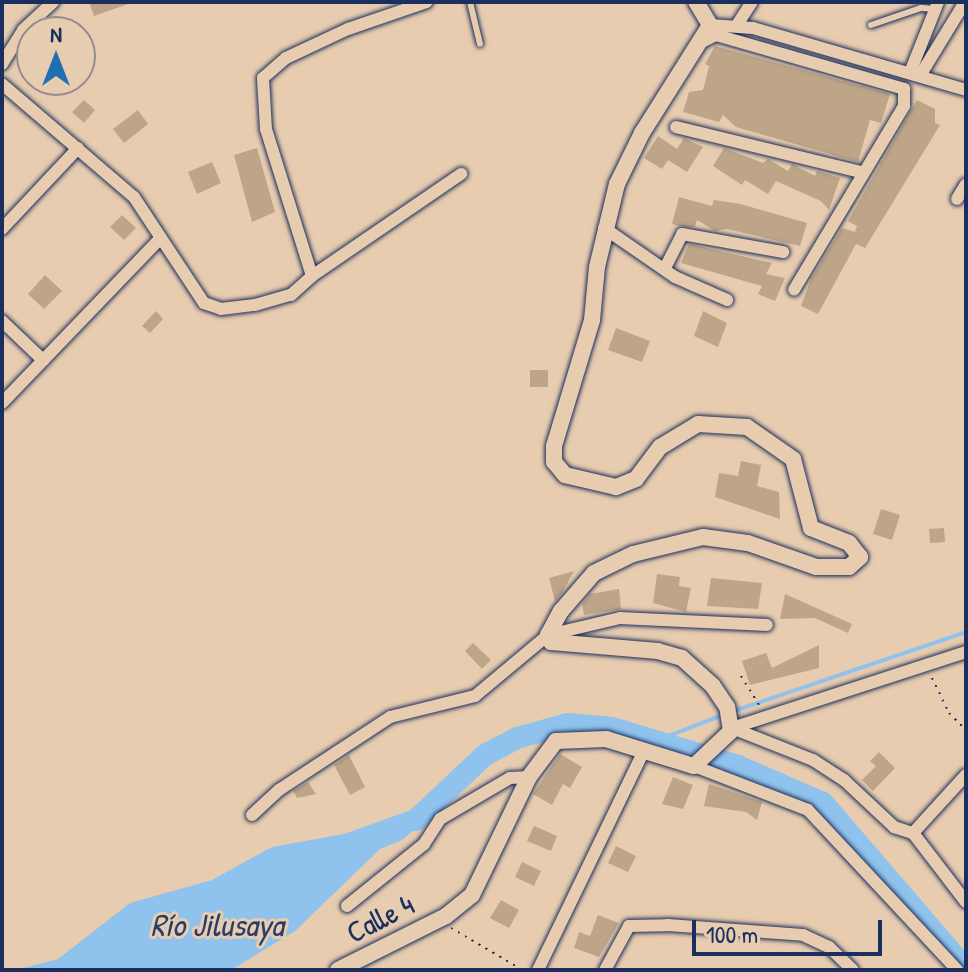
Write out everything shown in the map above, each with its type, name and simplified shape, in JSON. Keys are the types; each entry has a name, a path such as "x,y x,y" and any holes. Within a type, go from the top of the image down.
{"street":[{"path":"2,64 23,30 53,2"},
{"path":"312,276 266,129 263,78 286,58 348,29 427,2"},
{"path":"696,2 710,25"},
{"path":"737,25 752,2"},
{"path":"916,72 942,41 965,2"},
{"path":"916,72 937,5"},
{"path":"937,5 942,41"},
{"path":"710,25 737,25 916,72 966,90"},
{"path":"252,815 279,790 390,717 475,696 548,635 594,573 670,544 726,538 816,567 849,567 860,557 849,543 811,528 793,459 747,427 698,424 660,447 636,479 616,487 565,475 554,462 554,446 592,320 604,228 637,142 710,25"},
{"path":"702,42 716,35 904,89 904,106 861,172 794,290"},
{"path":"2,84 134,197 204,303 221,309 291,295 312,276 461,174"},
{"path":"676,127 861,172"},
{"path":"2,229 78,148"},
{"path":"957,199 966,184"},
{"path":"604,228 665,268 727,300"},
{"path":"665,268 682,234 783,252"},
{"path":"2,403 160,239"},
{"path":"2,321 43,360"},
{"path":"548,635 620,618 767,625"},
{"path":"548,635 558,646 658,651 682,658 699,670 730,717 813,760 853,787 894,827 913,833 966,902"},
{"path":"957,970 808,810 703,758 730,717 966,652"},
{"name":"Calle 4","path":"338,970 442,918 472,895 529,777 556,741 598,738 644,751 703,758"},
{"path":"538,970 644,751"},
{"path":"913,833 966,775"},
{"path":"347,906 424,844 440,819 510,778 529,777"},
{"path":"605,970 629,926 790,932 829,947 853,970"}],"lane":[{"path":"470,2 480,44"},
{"path":"871,25 937,5"}],"path":[{"path":"923,663 949,713 966,730"},
{"path":"741,676 759,705"},
{"path":"442,918 523,970"}],"water":[{"name":"Río Jilusaya","path":"456,794 402,840 380,849 295,931 231,970 15,970 58,959 130,903 212,880 272,847 344,834"}],"building":[{"path":"89,2 128,2 128,4 94,16"},
{"path":"715,46 890,94 881,123 870,120 858,162 736,127 723,115 719,122 683,112 689,92 703,90 709,66 705,64"},
{"path":"84,100 95,110 84,123 72,112"},
{"path":"917,100 935,109 935,123 940,125 865,248 856,244 818,314 801,306 811,279 842,228 855,232 857,226 848,221"},
{"path":"138,110 148,124 124,143 113,129"},
{"path":"658,136 677,149 684,138 703,147 687,172 668,160 662,169 644,158"},
{"path":"257,148 275,212 252,222 234,155"},
{"path":"724,148 763,163 768,159 788,171 792,164 815,176 817,171 840,178 829,210 821,201 776,181 768,194 745,180 742,185 713,166"},
{"path":"212,162 221,183 197,194 188,172"},
{"path":"679,197 712,206 714,200 740,204 807,223 800,246 727,229 715,231 697,220 695,227 679,226 672,224"},
{"path":"122,215 136,228 124,240 110,227"},
{"path":"689,244 772,263 766,274 785,278 775,301 758,294 762,286 681,263"},
{"path":"45,275 62,291 44,309 28,294"},
{"path":"156,311 163,319 150,333 142,326"},
{"path":"703,311 727,323 718,347 694,336"},
{"path":"616,328 650,341 642,362 608,350"},
{"path":"530,370 548,370 548,387 530,387"},
{"path":"741,461 761,465 757,486 779,492 780,519 715,497 719,473 738,476"},
{"path":"881,509 900,515 892,540 873,534"},
{"path":"944,528 945,542 930,543 929,529"},
{"path":"574,571 562,593 555,601 549,578"},
{"path":"657,574 680,577 679,586 691,588 686,612 653,603"},
{"path":"711,578 762,583 758,609 707,606"},
{"path":"619,589 621,609 584,615 582,604 590,594"},
{"path":"785,594 852,624 848,633 815,618 780,619"},
{"path":"473,643 491,660 482,669 465,651"},
{"path":"819,645 819,668 750,685 742,661 766,653 772,668"},
{"path":"879,752 895,768 873,791 862,780 876,766 870,761"},
{"path":"560,754 582,767 570,788 563,784 552,805 533,794"},
{"path":"349,755 365,787 350,795 334,765"},
{"path":"673,777 693,785 683,809 662,804"},
{"path":"308,782 316,794 297,798 293,791"},
{"path":"709,784 762,802 757,820 746,812 704,806"},
{"path":"534,826 557,836 551,851 527,841"},
{"path":"616,846 636,856 628,872 608,863"},
{"path":"522,862 541,871 534,886 515,877"},
{"path":"501,900 519,910 509,928 490,918"},
{"path":"598,915 619,923 599,957 574,948 579,932 590,936"}],"waterway":[{"path":"734,711 966,632"},
{"path":"653,742 725,714"},
{"name":"Río Jilusaya","path":"416,820 485,755 517,738 568,724 612,728 738,766 823,803 966,969"}]}
